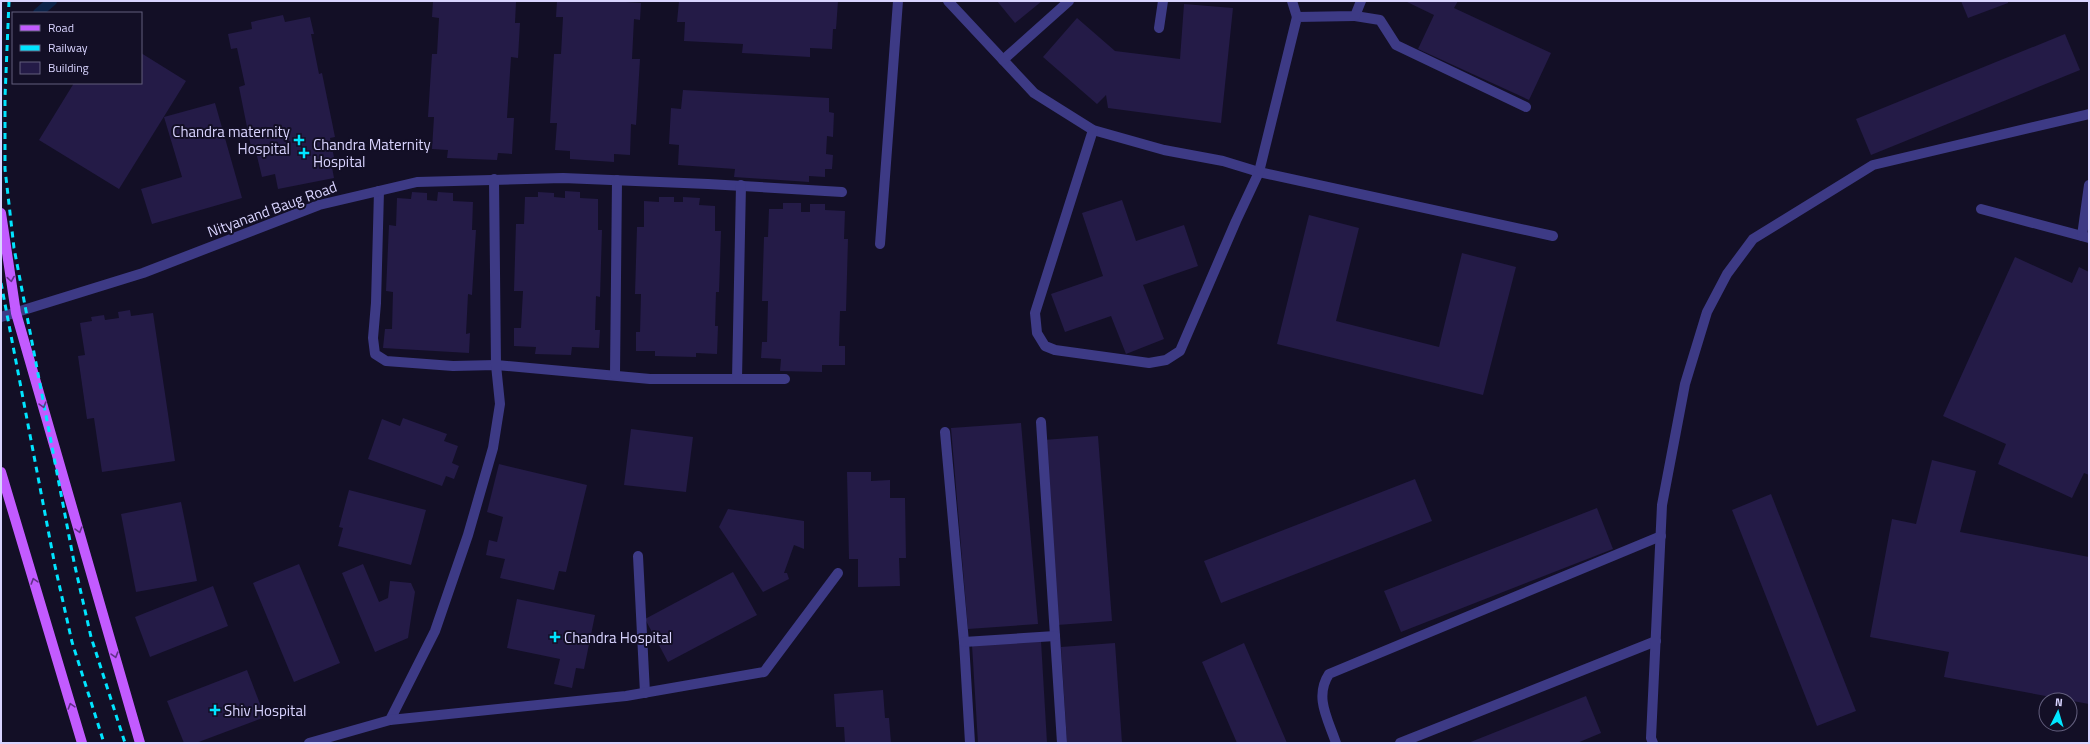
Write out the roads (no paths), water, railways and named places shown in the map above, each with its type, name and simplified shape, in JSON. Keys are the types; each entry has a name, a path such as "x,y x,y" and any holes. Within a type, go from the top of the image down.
{"main road":[{"path":"1,213 16,314 140,743"},
{"path":"1,472 82,743"}],"street":[{"path":"880,244 898,1"},
{"path":"948,1 1034,93 1093,130 1164,150 1222,161 1259,172 1553,236"},
{"path":"1002,60 1069,1"},
{"path":"1159,28 1163,1"},
{"path":"1093,130 1035,313 1037,333 1045,346 1055,350 1149,363 1166,360 1180,350 1259,172 1297,18 1292,1"},
{"path":"1355,16 1361,1"},
{"path":"1297,18 1355,16 1380,20 1396,45 1526,107"},
{"path":"1653,743 1651,738 1662,504 1685,384 1707,312 1727,274 1753,239 1873,165 2089,114"},
{"name":"Nityanand Baug Road","path":"1,318 143,273 318,205 417,182 563,178 741,185 842,192"},
{"path":"390,720 435,631 470,528 493,448 500,404 496,365 494,179"},
{"path":"615,376 617,180"},
{"path":"737,379 741,185"},
{"path":"1981,209 2086,237 2089,185"},
{"path":"379,191 376,303 372,338 375,354 386,361 453,366 496,365 650,379 785,379"},
{"path":"1041,422 1062,743"},
{"path":"945,432 964,642 970,743"},
{"path":"1336,743 1321,698 1323,683 1329,674 1661,536"},
{"path":"638,556 645,693"},
{"path":"309,743 390,720 645,693 764,672 838,573"},
{"path":"964,642 1055,636"},
{"path":"1400,743 1656,641"}],"waterway":[{"path":"39,12 52,1"}],"railway":[{"path":"9,1 5,97 5,169 14,248 74,562 91,637 125,743"},
{"path":"1,283 55,566 72,642 104,743"}],"place":[{"name":"Chandra maternity Hospital","path":"299,140"},
{"name":"Chandra Maternity Hospital","path":"304,153"},
{"name":"Chandra Hospital","path":"555,637"},
{"name":"Shiv Hospital","path":"215,710"}]}
